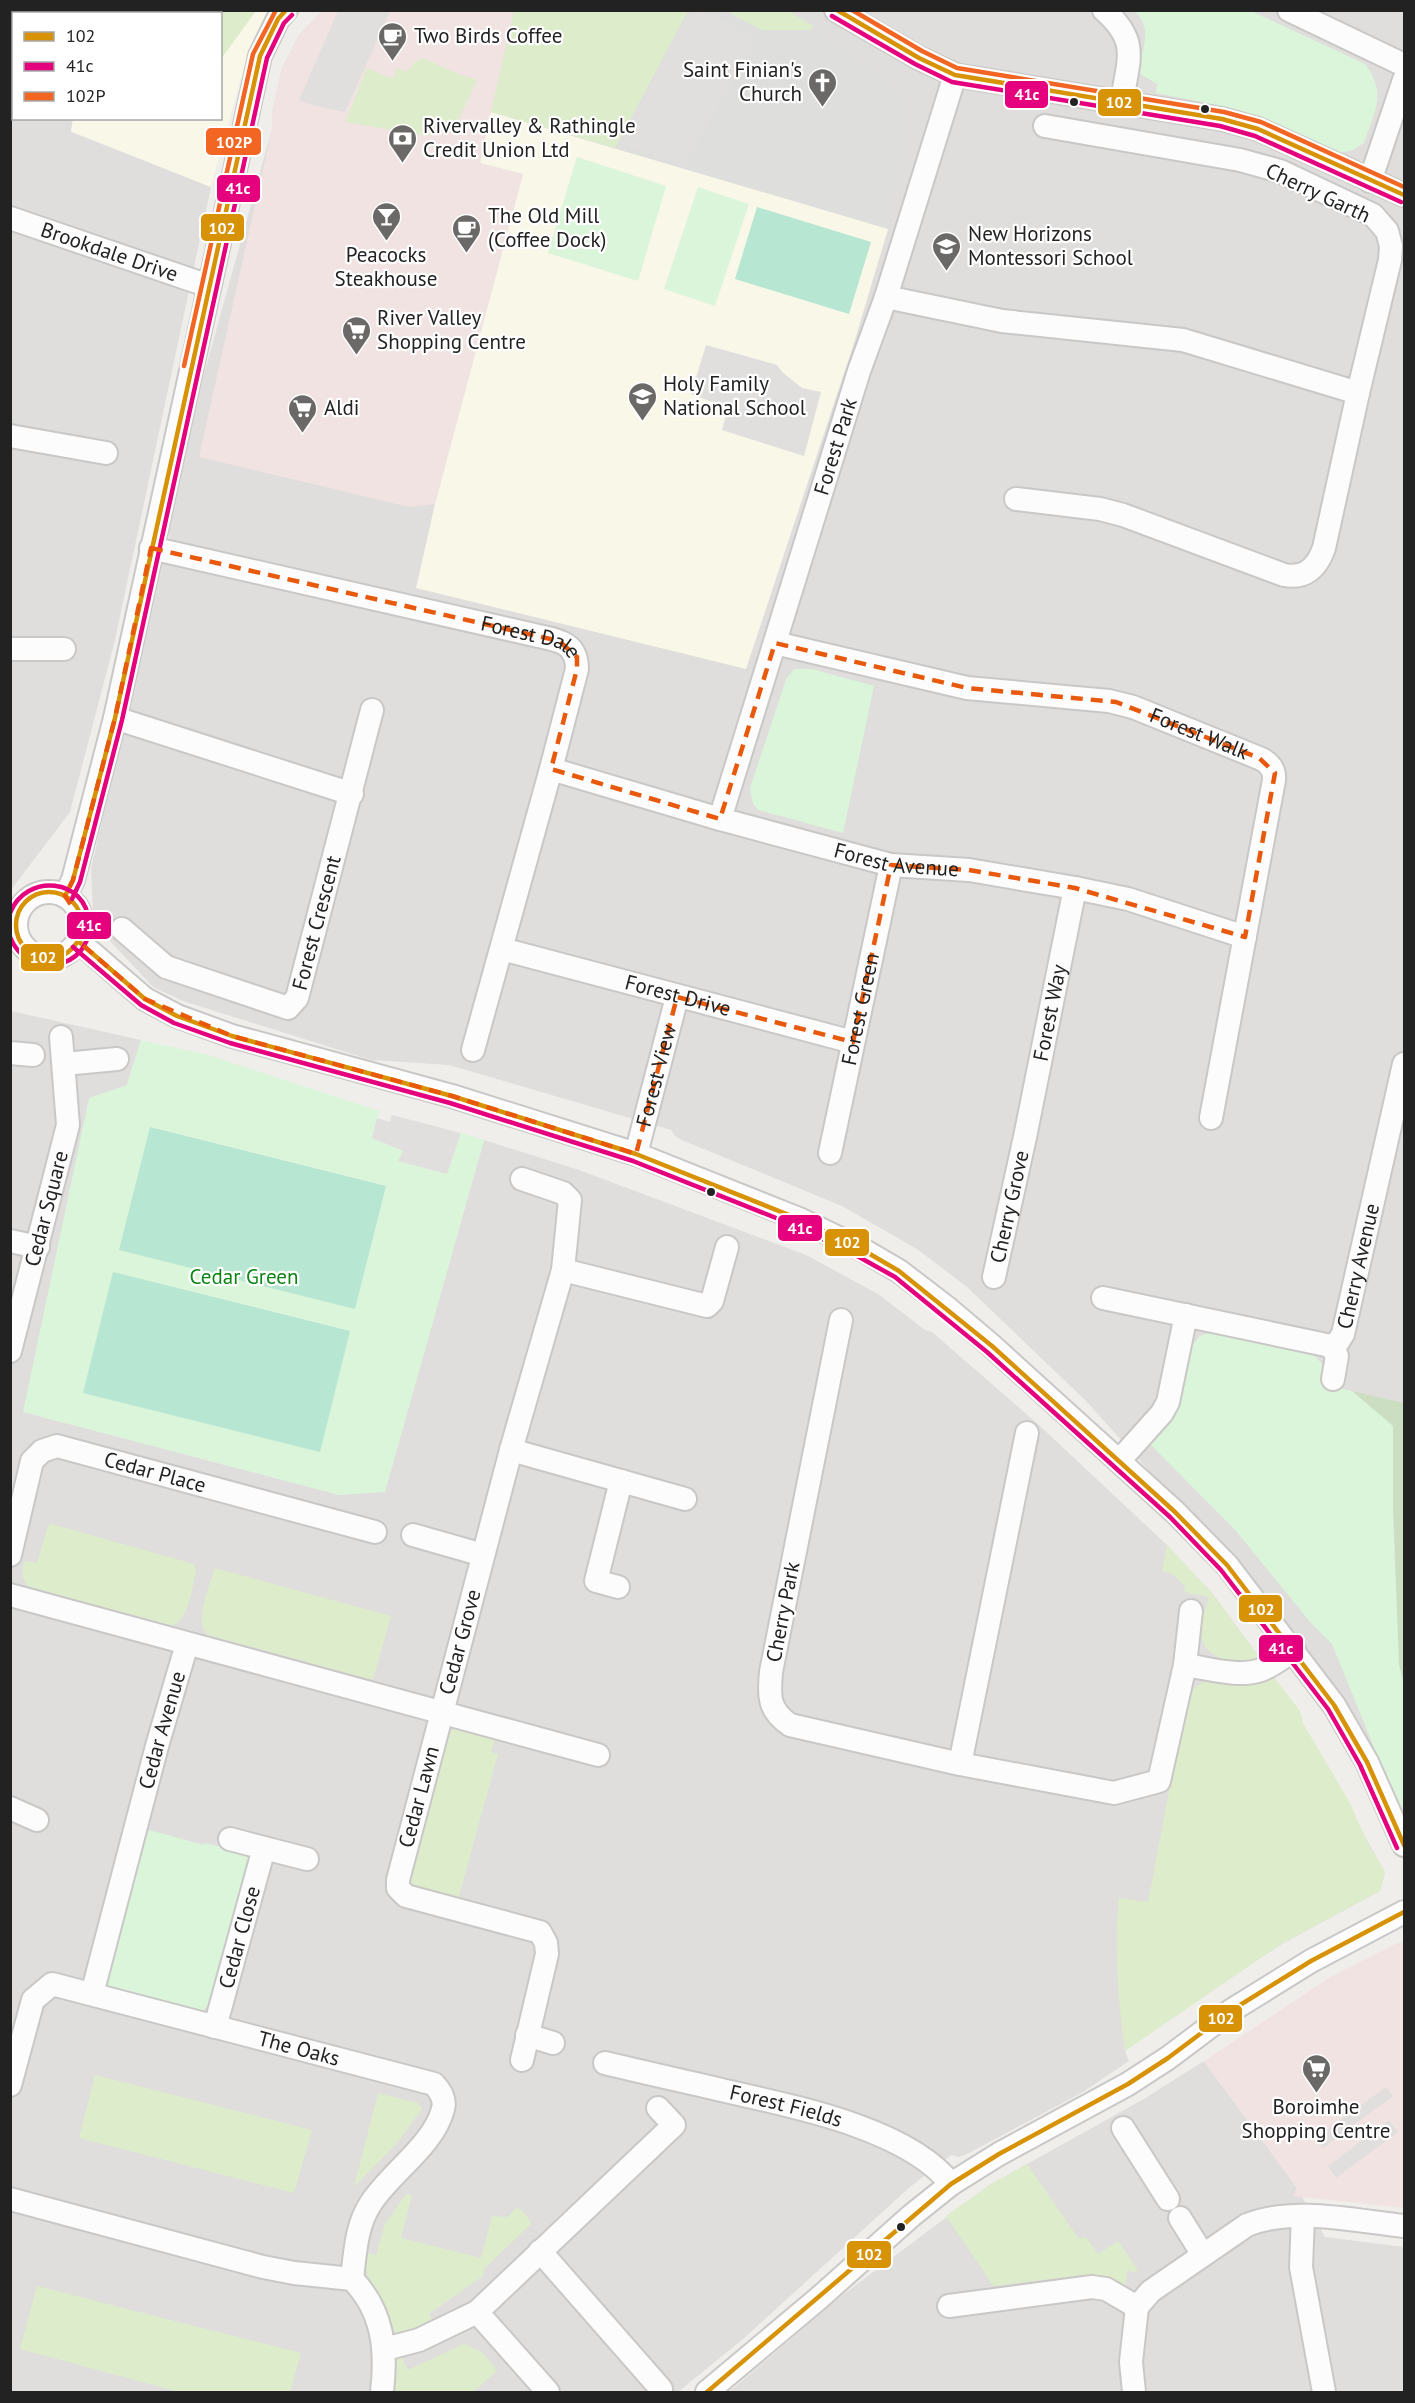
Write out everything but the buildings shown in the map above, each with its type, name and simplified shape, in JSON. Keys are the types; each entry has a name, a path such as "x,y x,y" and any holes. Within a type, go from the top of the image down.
{"street":[{"path":"65,896 73,880 115,718 260,56 278,20 286,10"},
{"path":"836,10 919,58 955,75 1222,119 1258,129 1404,195"},
{"path":"1104,10 1121,25 1128,39 1129,52 1122,101"},
{"path":"1289,10 1404,65"},
{"name":"Forest Park","path":"720,819 859,371 886,297 955,75"},
{"path":"1370,181 1404,80"},
{"name":"Cherry Garth","path":"1016,500 1100,509 1162,528 1284,575 1296,577 1305,574 1314,568 1324,549 1390,253 1387,231 1373,215 1280,171 1240,160 1045,126"},
{"name":"Brookdale Drive","path":"10,218 209,286"},
{"path":"886,297 1002,321 1183,340 1358,393"},
{"path":"10,436 106,453"},
{"name":"Forest Dale","path":"152,548 534,634 559,641 570,647 577,657 577,669 551,769 473,1050"},
{"name":"Forest Walk","path":"775,643 967,688 1109,700 1133,707 1267,762 1275,773 1274,780 1210,1118"},
{"path":"10,649 64,649"},
{"name":"Forest Crescent","path":"122,929 166,967 288,1008 297,998 352,794 372,710"},
{"path":"115,718 352,794"},
{"name":"Forest Avenue","path":"551,769 720,819 891,865 969,870 1075,888 1128,899 1245,937"},
{"name":"Forest Green","path":"830,1153 891,865"},
{"name":"Forest Way","path":"1025,1137 1075,888"},
{"path":"54,892 65,896 79,911 82,921 78,941 62,956 40,957 23,945 18,935 14,913 32,897 43,893 54,892"},
{"path":"78,941 145,999 177,1016 232,1036 452,1096 636,1154 799,1219 863,1250 899,1271 992,1346 1175,1512 1227,1565 1334,1705 1367,1762 1404,1845"},
{"name":"Forest Drive","path":"502,949 853,1042"},
{"name":"Forest View","path":"636,1154 677,997"},
{"name":"Cedar Square","path":"10,1351 68,1125 61,1038"},
{"path":"10,1053 33,1055"},
{"path":"64,1064 117,1059"},
{"name":"Cherry Avenue","path":"1103,1298 1331,1346 1338,1342 1343,1334 1400,1110 1404,1064"},
{"name":"Cherry Grove","path":"994,1277 1025,1137"},
{"name":"Cedar Grove","path":"522,1179 563,1193 570,1200 563,1270 511,1450 441,1713 598,1754"},
{"path":"10,1241 38,1247"},
{"path":"563,1270 707,1306 712,1301 727,1247"},
{"path":"1119,1461 1162,1413 1168,1402 1186,1315"},
{"name":"Cherry Park","path":"841,1320 771,1672 769,1698 779,1718 790,1725 960,1764 1113,1793 1159,1781 1185,1665 1191,1611"},
{"path":"1331,1346 1337,1356 1333,1379"},
{"path":"960,1764 1027,1433"},
{"name":"Cedar Place","path":"10,1555 32,1461 42,1451 57,1446 375,1532"},
{"path":"511,1450 685,1499"},
{"path":"618,1587 596,1581 621,1481"},
{"path":"413,1535 483,1555"},
{"name":"Cedar Avenue","path":"10,1595 187,1644 157,1746 92,1994"},
{"path":"187,1644 441,1713"},
{"path":"1185,1665 1230,1672 1249,1672 1261,1670 1294,1650"},
{"name":"Cedar Lawn","path":"441,1713 398,1880 398,1888 406,1896 540,1932 546,1943 547,1954 522,2060"},
{"path":"10,1808 37,1820"},
{"path":"230,1839 307,1859"},
{"name":"Cedar Close","path":"215,2027 264,1848"},
{"path":"707,2392 951,2184 999,2154 1128,2084 1168,2058 1232,2010 1311,1961 1404,1912"},
{"name":"The Oaks","path":"10,2085 33,2000 52,1984 434,2084 442,2094 444,2108 425,2144 396,2171 370,2205 356,2241 352,2279"},
{"path":"527,2035 553,2043"},
{"name":"Forest Fields","path":"605,2063 821,2114 874,2133 909,2150 942,2173 951,2184"},
{"path":"384,2349 419,2340 477,2312 674,2125 658,2108"},
{"path":"1123,2128 1203,2254"},
{"path":"10,2199 263,2267 294,2273 352,2279 364,2292 375,2310 384,2349 382,2392"},
{"path":"1134,2392 1131,2362 1137,2307 1151,2291 1247,2225 1277,2216 1303,2216 1404,2226"},
{"path":"1303,2216 1301,2267 1324,2392"},
{"path":"540,2251 661,2389"},
{"path":"949,2306 980,2292 1092,2287 1106,2289 1137,2307"},
{"path":"477,2312 548,2392"}],"highlighted area":[{"path":"151,548 559,641 577,657 577,669 551,769 720,819 775,643 967,688 1116,702 1259,758 1275,773 1245,937 1075,888 969,870 891,865 853,1042 677,997 636,1154 452,1096 232,1036 145,999 78,941 82,921 65,896 73,880 115,718"}],"shaded area":[{"path":"112,10 115,12 37,12"},
{"path":"691,10 708,11 757,39 684,166 618,143"},
{"path":"10,11 280,11 265,31 240,81 211,187 71,131 73,120 222,120 222,12 12,12 11,31"},
{"path":"322,11 1404,11 1404,1811 1376,1752 1298,1635 1085,1400 967,1287 917,1249 842,1206 682,1140 671,1130 449,1065 371,1060 183,1001 153,987 110,941 93,912 91,869 133,694 158,567 177,553 167,533 181,457 272,129 272,112 282,68 299,35"},
{"path":"322,11 514,11 480,163 523,174 435,504 409,507 199,457 272,129 272,112 282,68 299,35"},
{"path":"338,11 390,11 345,112 299,100"},
{"path":"688,11 726,11 762,30 811,30 843,48 900,91 906,108 907,136 884,227 615,148"},
{"path":"10,31 12,32 12,120 73,120 71,132 211,187 115,640 70,812 11,890"},
{"name":"Holy Family National School","path":"491,112 888,229 855,340 746,669 416,588 435,504 523,174 480,163"},
{"path":"706,345 777,365 802,388 821,392 804,456 722,430 728,408 691,394"},
{"path":"11,1011 141,1040 24,1412 340,1495 385,1491 484,1140 579,1170 806,1255 878,1294 925,1330 932,1332 1040,1426 1167,1545 1213,1594 1274,1677 1385,1872 1380,1891 1282,1944 1223,1983 1125,2051 1129,2061 1083,2092 967,2154 959,2157 951,2155 910,2187 743,2339 678,2392 11,2392"},
{"path":"392,1115 461,1133 447,1174 398,1161 403,1151 372,1138 377,1118 390,1122"},
{"name":"Boroimhe Shopping Centre","path":"1397,1943 1404,1943 1404,2208 1293,2196 1297,2188 1204,2061 1330,1977"},
{"path":"1204,2061 1297,2188 1325,2237 1404,2247 1404,2392 729,2392 840,2297 988,2186 1142,2100"},
{"path":"1386,2087 1393,2096 1323,2148 1316,2138"},
{"path":"1389,2120 1398,2132 1336,2178 1328,2166"}],"green space":[{"path":"514,10 688,11 615,148 491,112"},
{"path":"732,10 788,11 814,26 811,30 761,30 730,13"},
{"path":"256,11 222,58 222,12 115,12"},
{"path":"1134,11 1251,11 1365,64 1376,85 1377,103 1364,143 1353,150 1340,153 1247,113 1156,93 1157,84 1137,72 1144,48 1145,32 1144,24"},
{"path":"423,58 477,80 457,123 428,136 345,122 367,68 393,79 398,68 406,72 415,62"},
{"path":"577,157 666,186 638,281 548,253"},
{"path":"698,187 749,204 715,306 664,289"},
{"path":"757,207 871,242 849,314 735,279"},
{"path":"794,669 812,669 874,686 843,833 758,810 753,804 750,788 786,679"},
{"name":"Cedar Green","path":"141,1040 208,1055 379,1111 372,1138 403,1151 399,1161 447,1174 461,1133 484,1140 385,1492 340,1495 23,1412 89,1098 127,1085"},
{"path":"150,1127 386,1186 355,1309 119,1250"},
{"path":"113,1272 350,1331 320,1452 83,1393"},
{"path":"1214,1331 1311,1352 1323,1365 1326,1385 1352,1391 1393,1426 1393,1511 1399,1665 1404,1684 1404,1811 1376,1752 1332,1644 1310,1622 1237,1532 1150,1444 1191,1347 1200,1336"},
{"path":"1352,1391 1404,1403 1404,1684 1399,1665 1393,1511 1393,1427"},
{"path":"52,1524 194,1564 196,1570 187,1609 179,1622 173,1626 30,1587 23,1578 24,1561 37,1563 48,1526"},
{"path":"1167,1545 1213,1594 1258,1656 1254,1660 1238,1661 1221,1658 1203,1643 1202,1620 1209,1597 1184,1592 1185,1586 1171,1573 1162,1571"},
{"path":"215,1568 391,1616 373,1680 208,1635 202,1622 202,1613"},
{"path":"1274,1677 1300,1711 1303,1723 1350,1803 1369,1846 1385,1872 1380,1891 1281,1944 1125,2051 1118,1974 1119,1898 1148,1902 1187,1697 1194,1688 1209,1681 1251,1683"},
{"path":"460,1726 496,1736 491,1752 498,1754 458,1900 414,1888 409,1878 448,1733"},
{"path":"145,1829 204,1845 205,1843 221,1847 222,1843 246,1850 251,1857 209,2005 200,2013 108,1987 105,1974"},
{"path":"95,2075 312,2130 294,2193 79,2138"},
{"path":"378,2093 418,2103 422,2109 397,2143 354,2187"},
{"path":"1027,2164 1079,2239 1086,2237 1098,2254 1118,2241 1138,2270 1133,2273 1130,2270 1126,2272 1125,2289 1084,2278 1083,2275 993,2286 946,2216 988,2186"},
{"path":"406,2194 412,2195 401,2238 481,2258 492,2216 508,2217 516,2208 520,2209 531,2224 484,2269 483,2276 429,2314 434,2324 400,2336 393,2330 381,2310 371,2286 363,2252 376,2255 385,2224"},
{"path":"37,2286 301,2353 290,2392 179,2392 20,2349"},
{"path":"464,2344 483,2353 497,2371 473,2392 391,2392 393,2368 401,2356 408,2370"}],"transit line":[{"name":"102P","path":"184,366 253,54 276,10"},
{"name":"102","path":"65,896 73,880 115,718 260,56 278,19 286,10"},
{"name":"102","path":"837,10 919,58 955,75 1222,119 1258,129 1404,195"},
{"name":"102P","path":"852,10 922,51 957,68 1224,112 1261,122 1404,187"},
{"name":"41c","path":"72,899 80,882 122,720 267,58 284,23 292,15"},
{"name":"41c","path":"832,16 915,64 952,82 1220,126 1255,136 1401,202"},
{"name":"41c","path":"10,913 18,900 29,891 42,886 55,886 67,889 78,897 86,908 89,923 87,939 80,951 70,960 57,964 43,964 30,960 18,951 10,937"},
{"name":"102","path":"49,892 62,895 72,902 79,912 82,925 79,938 72,948 62,955 49,958 36,955 26,948 19,938 16,925 19,912 26,902 36,895 49,892"},
{"name":"102","path":"78,941 145,999 177,1016 232,1036 452,1096 636,1154 799,1219 863,1250 899,1271 992,1346 1175,1512 1227,1565 1334,1705 1367,1762 1404,1845"},
{"name":"41c","path":"73,947 141,1005 174,1023 230,1043 450,1103 633,1161 796,1226 895,1277 987,1352 1170,1517 1221,1570 1328,1709 1360,1765 1397,1848"},
{"name":"102","path":"707,2392 951,2184 999,2154 1128,2084 1168,2058 1232,2010 1311,1961 1404,1912"}],"place":[{"name":"Two Birds Coffee","path":"393,62"},
{"name":"Saint Finian's Church","path":"823,108"},
{"name":"Rivervalley & Rathingle Credit Union Ltd","path":"402,164"},
{"name":"Peacocks Steakhouse","path":"386,242"},
{"name":"The Old Mill (Coffee Dock)","path":"467,254"},
{"name":"New Horizons Montessori School","path":"947,272"},
{"name":"River Valley Shopping Centre","path":"356,356"},
{"name":"Holy Family National School","path":"642,422"},
{"name":"Aldi","path":"303,434"},
{"name":"Boroimhe Shopping Centre","path":"1316,2094"}]}
